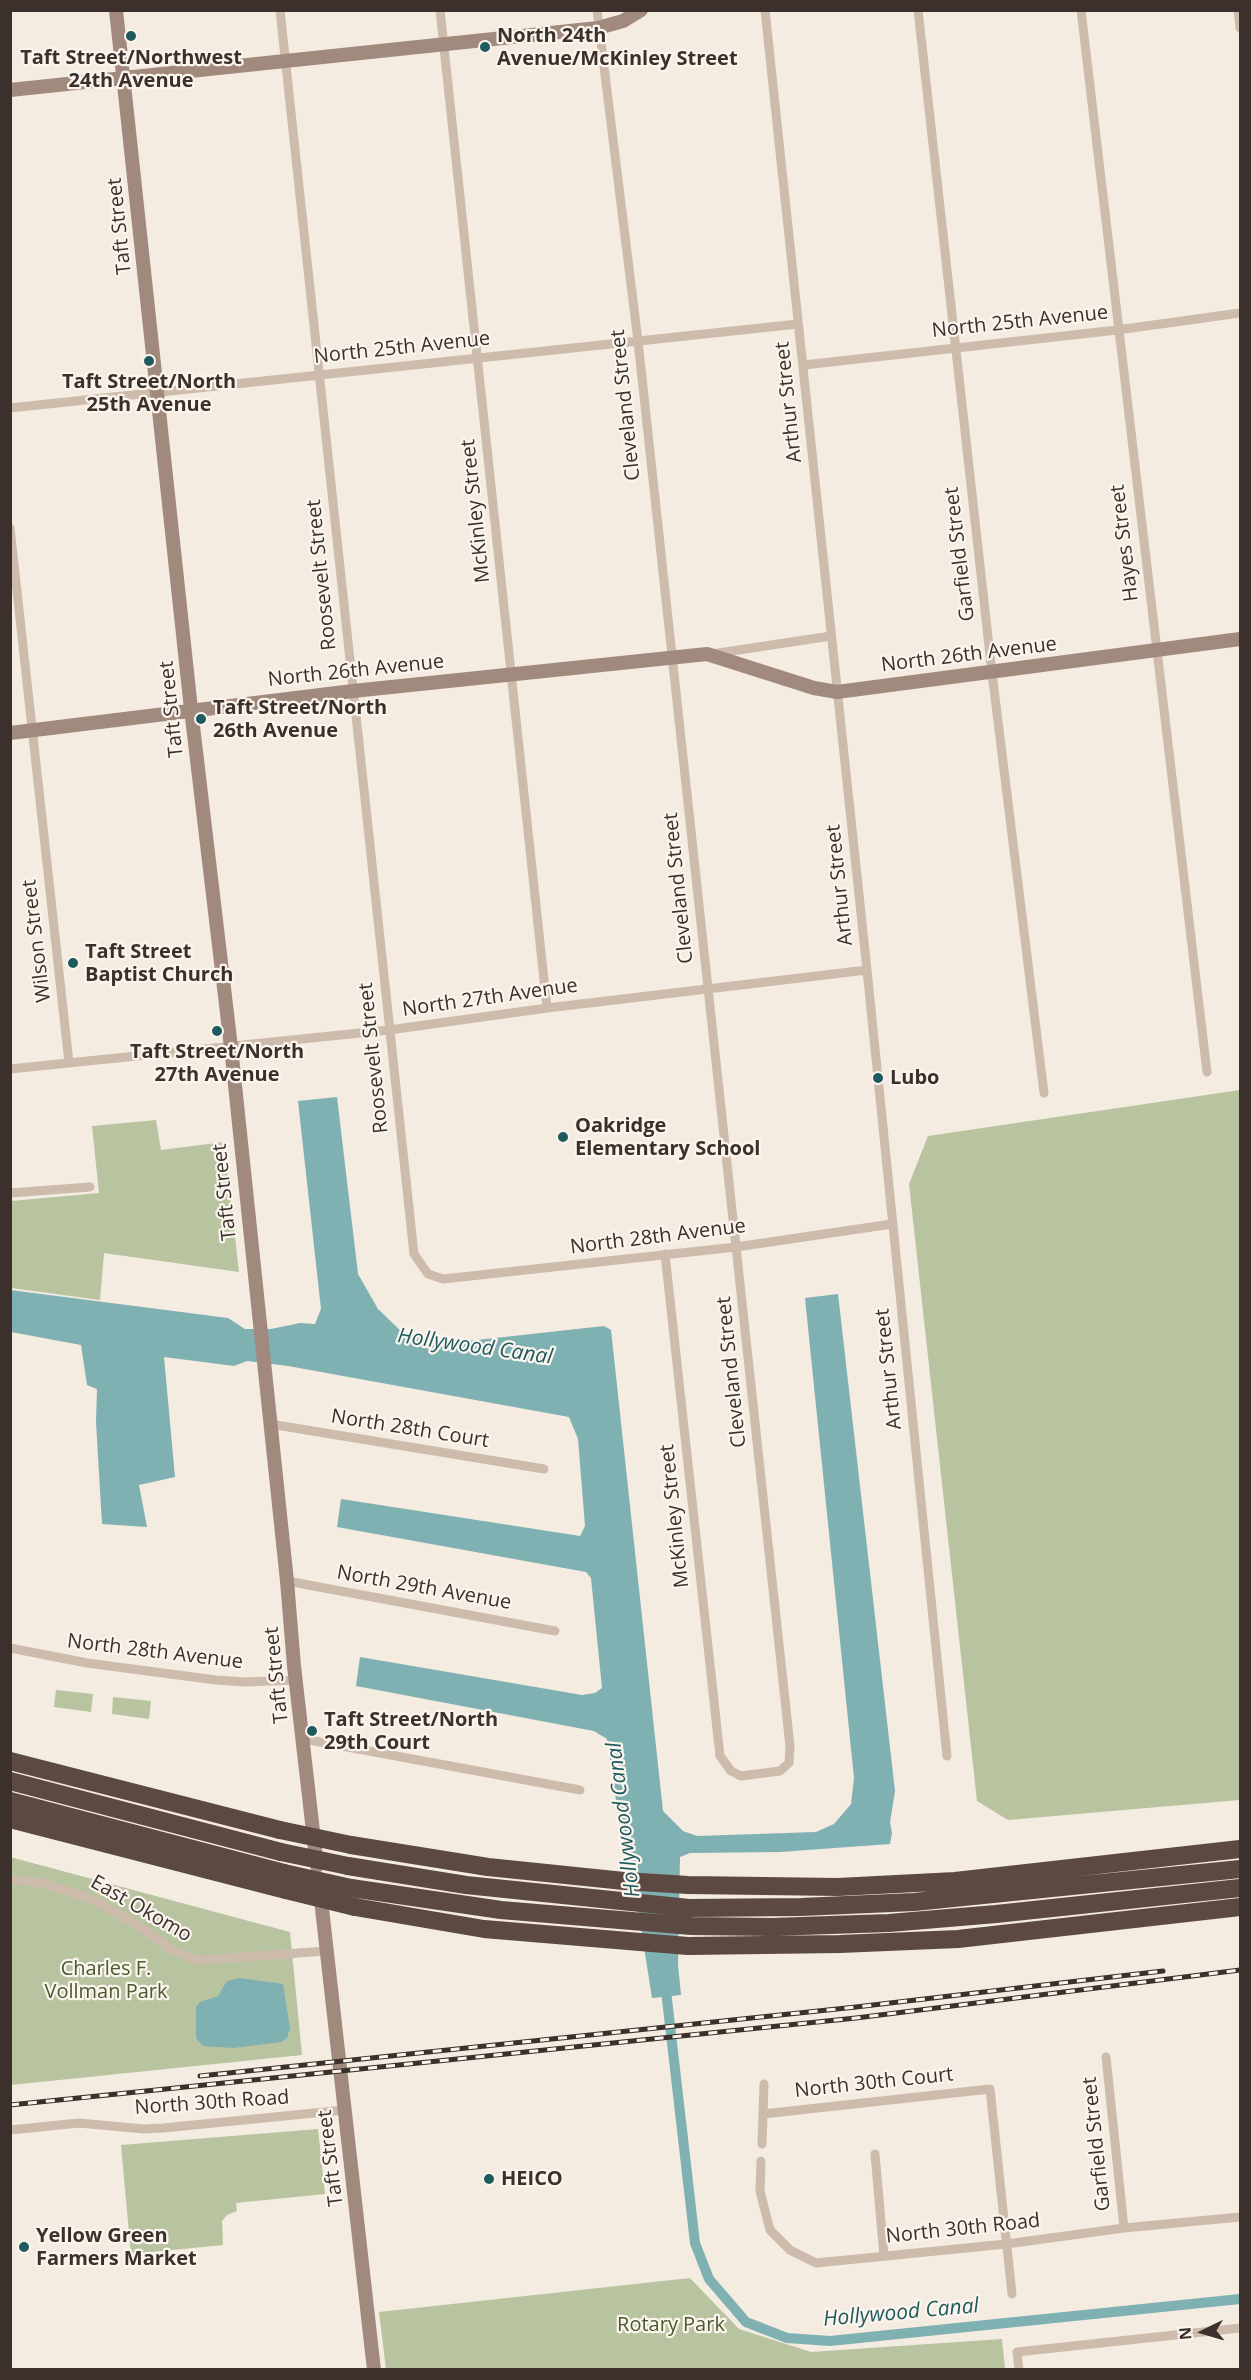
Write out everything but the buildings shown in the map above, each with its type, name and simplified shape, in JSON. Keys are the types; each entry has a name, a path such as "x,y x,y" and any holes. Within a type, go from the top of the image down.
{"highway":[{"path":"10,1761 280,1830 351,1845 488,1867 624,1881 688,1885 838,1887 955,1881 1240,1849"},
{"path":"10,1781 281,1852 348,1866 466,1886 689,1908 801,1907 914,1902 1240,1869"},
{"path":"10,1801 285,1882 355,1907 484,1929 631,1942 688,1946 840,1944 958,1939 1240,1907"},
{"path":"10,1819 285,1882 351,1888 501,1910 691,1926 772,1927 889,1923 1240,1888"}],"street":[{"name":"Taft Street","path":"116,10 191,709 231,1047 296,1680 374,2370"},
{"name":"Roosevelt Street","path":"280,10 414,1254 428,1274"},
{"name":"McKinley Street","path":"440,10 547,1008"},
{"name":"Cleveland Street","path":"597,10 638,341 790,1746 789,1763 780,1771 741,1776 731,1771"},
{"path":"10,90 598,28 623,21 641,10"},
{"name":"Arthur Street","path":"765,10 804,365 947,1756"},
{"name":"Garfield Street","path":"918,10 954,348 1044,1093"},
{"name":"Hayes Street","path":"1081,10 1117,330 1207,1072"},
{"path":"1238,10 1240,28"},
{"name":"North 25th Avenue","path":"804,365 1117,330 1240,313"},
{"name":"North 25th Avenue","path":"10,408 798,324"},
{"name":"Wilson Street","path":"10,528 69,1063"},
{"name":"North 26th Avenue","path":"10,733 191,709 672,659 831,636"},
{"name":"North 26th Avenue","path":"706,654 814,688 837,692 1240,639"},
{"name":"North 27th Avenue","path":"10,1070 389,1030 547,1008 867,970"},
{"path":"10,1193 90,1187"},
{"name":"North 28th Avenue","path":"428,1274 443,1279 736,1246 892,1224"},
{"name":"McKinley Street","path":"664,1254 720,1756 731,1771"},
{"name":"North 28th Court","path":"270,1424 544,1468"},
{"name":"North 29th Avenue","path":"287,1581 555,1631"},
{"name":"North 28th Avenue","path":"10,1648 87,1663 216,1680 245,1682 296,1680"},
{"path":"304,1739 580,1790"},
{"name":"East Okomo","path":"10,1879 42,1883 94,1900 137,1925 169,1948 193,1959 326,1951"},
{"name":"Garfield Street","path":"1106,2056 1124,2228"},
{"path":"762,2144 765,2084"},
{"name":"North 30th Court","path":"762,2114 990,2089 1006,2244"},
{"name":"North 30th Road","path":"10,2130 79,2123 154,2128 345,2110"},
{"path":"875,2154 884,2256"},
{"name":"North 30th Road","path":"761,2161 760,2191 770,2230 790,2250 816,2263 1240,2217"},
{"path":"1006,2244 1012,2294"},
{"path":"1019,2370 1017,2352 1240,2328"}],"green space":[{"path":"1240,1090 1240,1800 1008,1820 977,1801 909,1184 928,1136"},
{"path":"156,1120 161,1150 224,1142 239,1272 104,1253 100,1300 11,1288 11,1201 99,1193 92,1126"},
{"path":"56,1690 93,1694 91,1712 54,1707"},
{"path":"113,1697 151,1701 149,1719 112,1714"},
{"name":"Charles F. Vollman Park","path":"10,1857 290,1932 302,2055 11,2085"},
{"path":"318,2129 325,2194 236,2203 237,2211 227,2215 222,2221 223,2245 131,2254 121,2145"},
{"name":"Rotary Park","path":"690,2278 739,2329 811,2352 1002,2339 1005,2369 386,2369 379,2312"}],"water":[{"path":"337,1097 358,1274 378,1309 402,1332 427,1340 468,1341 604,1326 611,1330 663,1811 683,1831 697,1836 816,1832 834,1824 851,1804 854,1778 805,1298 838,1294 895,1791 890,1822 892,1833 890,1844 780,1852 690,1853 680,1857 678,1965 681,1995 652,1998 629,1852 618,1814 607,1739 594,1731 356,1686 360,1657 582,1695 595,1693 602,1688 591,1578 586,1572 337,1527 341,1499 580,1536 585,1526 578,1439 569,1417 288,1366 247,1361 234,1366 164,1357 175,1477 139,1485 147,1527 102,1524 96,1422 97,1389 87,1385 81,1345 11,1332 10,1290 228,1318 245,1329 271,1329 300,1323 315,1324 321,1309 298,1101"},
{"path":"240,1978 283,1984 290,2028 287,2038 281,2042 233,2048 203,2046 196,2038 196,2007 200,2002 218,1996 227,1981"}],"waterway":[{"name":"Hollywood Canal","path":"665,1982 695,2243 709,2279 746,2322 787,2338 830,2341 1240,2299"}],"railway":[{"path":"10,2105 856,2018 1240,1970"},
{"path":"200,2076 856,2007 1163,1971"}],"place":[{"name":"Taft Street/Northwest 24th Avenue","path":"131,36"},
{"name":"North 24th Avenue/McKinley Street","path":"485,47"},
{"name":"Taft Street/North 25th Avenue","path":"149,361"},
{"name":"Taft Street/North 26th Avenue","path":"201,719"},
{"name":"Taft Street Baptist Church","path":"73,963"},
{"name":"Taft Street/North 27th Avenue","path":"217,1031"},
{"name":"Lubo","path":"878,1078"},
{"name":"Oakridge Elementary School","path":"563,1137"},
{"name":"Taft Street/North 29th Court","path":"312,1731"},
{"name":"HEICO","path":"489,2179"},
{"name":"Yellow Green Farmers Market","path":"24,2247"}]}
